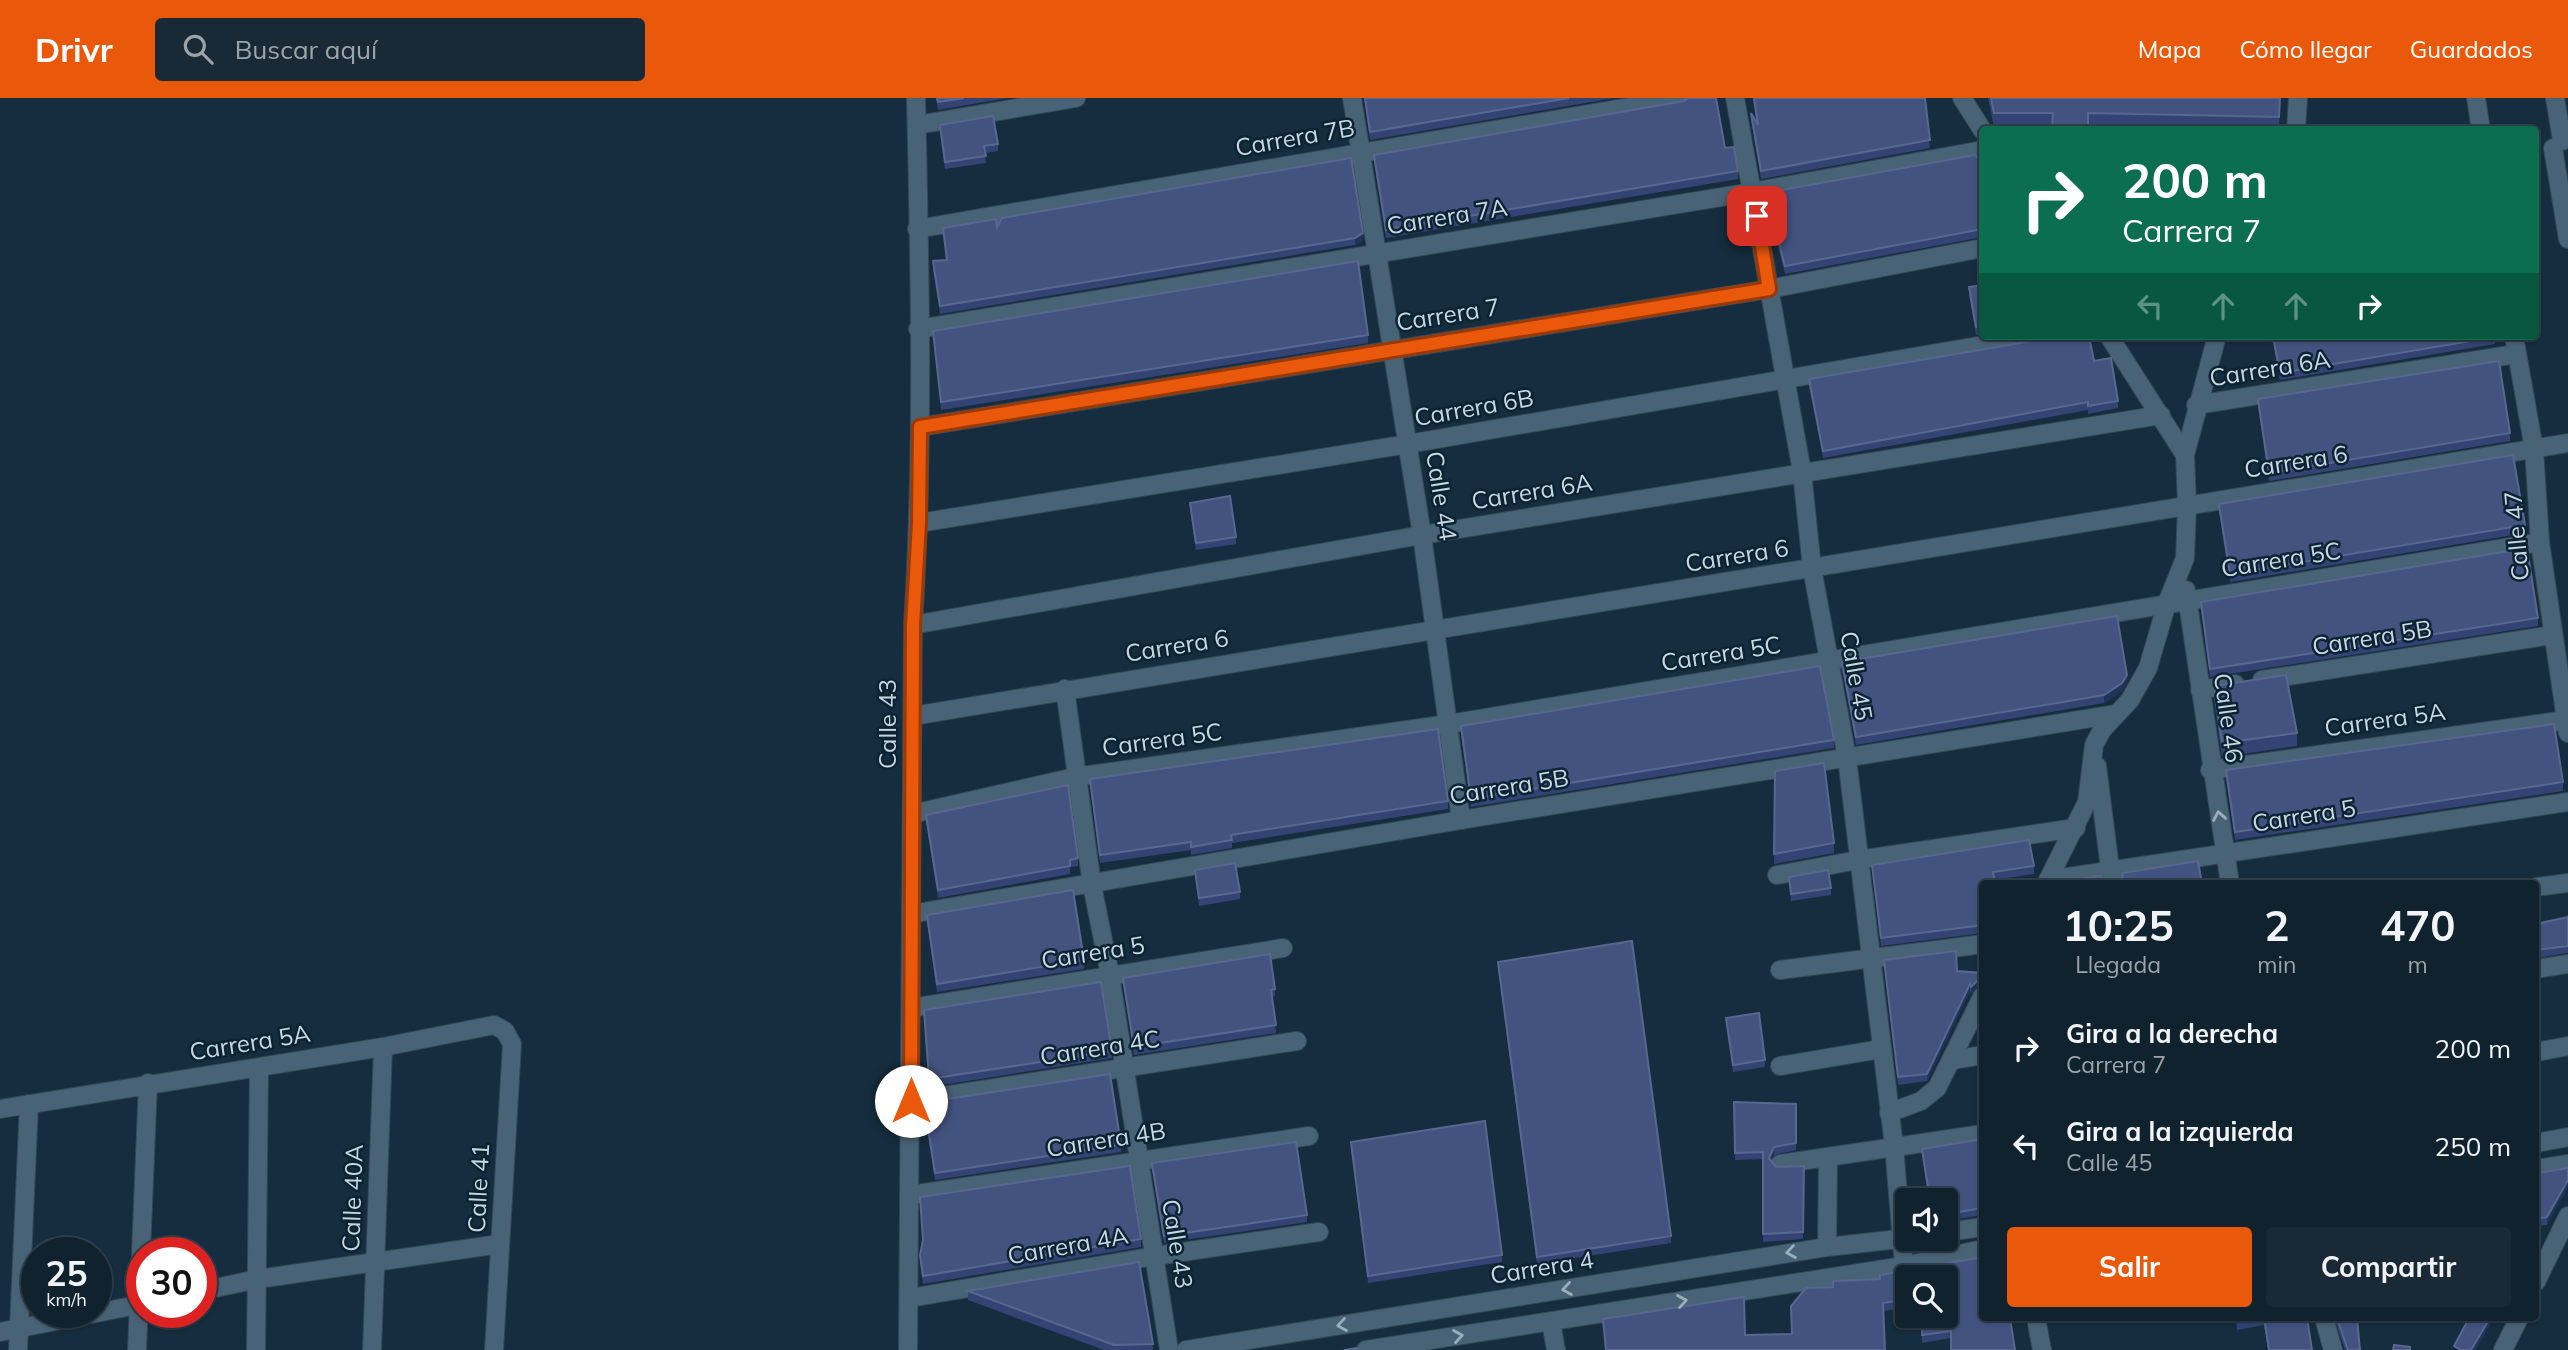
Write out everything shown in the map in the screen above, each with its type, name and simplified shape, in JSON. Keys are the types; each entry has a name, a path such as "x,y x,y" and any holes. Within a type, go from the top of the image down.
{"street":[{"name":"Calle 43","path":"908,1350 913,625 919,523 920,427 916,98"},
{"path":"917,125 1076,98"},
{"name":"Calle 44","path":"1352,98 1422,535 1461,820"},
{"name":"Carrera 7B","path":"917,229 1360,151 1682,98"},
{"name":"Calle 45","path":"1735,98 1802,472 1812,568 1847,758 1899,1188"},
{"path":"1962,98 1980,126"},
{"path":"2296,126 2298,98"},
{"path":"2476,98 2480,126"},
{"path":"2555,98 2555,145 2568,239"},
{"name":"Carrera 7A","path":"918,329 1752,192 1979,151"},
{"name":"Carrera 7","path":"920,427 1391,348 1769,289 1979,249"},
{"name":"Carrera 6B","path":"919,523 1408,444 2012,340"},
{"path":"2112,340 2185,454"},
{"path":"2185,454 2196,405 2216,340"},
{"name":"Carrera 6A","path":"2196,405 2515,345"},
{"name":"Calle 47","path":"2515,345 2534,449 2540,542 2567,726"},
{"name":"Carrera 6A","path":"913,625 1422,535 2161,415"},
{"name":"Carrera 6","path":"913,716 2568,443"},
{"name":"Calle 46","path":"2185,454 2186,600 2210,770 2229,880"},
{"name":"Carrera 5C","path":"912,814 1075,777 1448,724 2540,542"},
{"path":"2048,880 2087,802 2094,745 2116,714 2130,700 2148,668 2167,603 2185,558"},
{"name":"Carrera 5B","path":"2200,690 2552,635"},
{"name":"Calle 43","path":"1065,689 1075,777 1110,975 1169,1350"},
{"name":"Carrera 5B","path":"911,914 1461,820 2116,714"},
{"name":"Carrera 5A","path":"2210,770 2567,726"},
{"path":"2094,745 2111,877"},
{"name":"Carrera 5","path":"2073,880 2111,877 2225,853 2568,802"},
{"path":"1777,875 1858,860 2076,828"},
{"path":"2539,887 2568,883"},
{"path":"1780,970 1979,945"},
{"name":"Carrera 5","path":"911,1007 1283,948"},
{"path":"2539,969 2568,964"},
{"path":"1889,1113 1921,1101 1937,1088 1979,1004"},
{"name":"Carrera 5A","path":"0,1109 383,1047 494,1025 505,1031"},
{"name":"Calle 41","path":"494,1350 512,1044 505,1031"},
{"name":"Carrera 4C","path":"911,1101 1297,1041"},
{"path":"2539,1051 2568,1046"},
{"name":"Calle 40A","path":"372,1350 383,1047"},
{"path":"1780,1066 1881,1049"},
{"path":"1953,1060 1979,1056"},
{"path":"256,1350 259,1068"},
{"path":"142,1237 148,1083"},
{"path":"18,1350 29,1104"},
{"path":"1780,1164 1979,1135"},
{"name":"Carrera 4B","path":"910,1195 1139,1159 1309,1136"},
{"path":"2539,1142 2568,1137"},
{"path":"1826,1247 1828,1157"},
{"path":"2539,1169 2568,1164"},
{"path":"2539,1276 2568,1216"},
{"path":"1958,1230 1979,1228"},
{"name":"Carrera 4A","path":"910,1298 1155,1256 1319,1232"},
{"name":"Carrera 4","path":"1186,1350 1826,1247 1895,1239"},
{"path":"217,1288 258,1279 500,1244"},
{"path":"1908,1265 1979,1249"},
{"path":"1366,1350 1407,1347 1895,1267"},
{"path":"0,1332 126,1307"},
{"path":"2037,1321 2042,1350"},
{"path":"2325,1321 2333,1350"},
{"path":"2503,1350 2518,1321"},
{"path":"1551,1322 1556,1350"},
{"path":"137,1350 138,1328"}],"building":[{"path":"937,98 964,98 938,102"},
{"path":"1365,98 1569,98 1370,132"},
{"path":"1688,98 1716,98 1725,148 1734,147 1738,171 1386,230 1374,155 1684,101"},
{"path":"1754,98 1925,98 1930,140 1761,171 1751,113 1758,125"},
{"path":"1991,98 2280,98 2279,117 2088,113 2088,126 2052,126 2053,113 1994,113"},
{"path":"993,116 998,144 984,146 986,156 945,162 940,125"},
{"path":"1975,155 1979,160 1979,230 1785,266 1775,227 1777,226 1771,192"},
{"path":"1351,158 1363,233 1355,238 940,306 933,261 947,260 943,228 996,219 997,227 1002,218"},
{"path":"1358,261 1368,335 941,402 933,331"},
{"path":"1979,286 1979,327 1976,327 1969,287"},
{"path":"2038,340 2090,340 2094,361 2111,358 2118,401 2088,406 2088,402 1823,451 1809,379"},
{"path":"2274,340 2477,340 2280,373"},
{"path":"2499,361 2510,433 2269,473 2258,399"},
{"path":"2513,455 2525,525 2230,574 2219,504"},
{"path":"1230,496 1236,537 1196,543 1190,503"},
{"path":"2527,548 2538,618 2210,669 2201,602"},
{"path":"2117,616 2127,675 2122,683 2104,695 1856,737 1842,662"},
{"path":"1820,666 1834,740 1471,799 1461,726"},
{"path":"2286,675 2297,733 2222,743 2214,686"},
{"path":"2554,724 2563,782 2235,832 2226,770"},
{"path":"1438,729 1448,801 1231,835 1232,840 1191,847 1191,842 1100,855 1090,779"},
{"path":"1824,763 1834,843 1774,854 1775,771"},
{"path":"1068,785 1078,858 1070,860 1070,866 938,890 926,815"},
{"path":"2029,840 2034,866 1993,872 1994,880 1979,880 1979,926 1881,938 1872,865"},
{"path":"2198,861 2201,880 2122,880 2123,873"},
{"path":"1235,863 1240,892 1199,898 1195,870"},
{"path":"1828,870 1831,888 1791,894 1789,877"},
{"path":"2100,876 2102,880 2074,880"},
{"path":"1073,890 1084,960 937,984 927,915"},
{"path":"2568,917 2568,946 2539,950 2539,923"},
{"path":"1632,941 1671,1236 1537,1257 1498,962"},
{"path":"1956,951 1957,971 1979,973 1979,979 1971,987 1970,984 1927,1074 1898,1077 1884,960"},
{"path":"1270,954 1276,1025 1134,1047 1123,978"},
{"path":"1101,982 1112,1051 929,1079 924,1010"},
{"path":"1759,1013 1765,1060 1733,1065 1726,1018"},
{"path":"1110,1074 1121,1145 935,1173 928,1128 932,1128 928,1102"},
{"path":"1734,1102 1796,1104 1796,1143 1774,1147 1769,1158 1776,1167 1804,1166 1803,1232 1763,1234 1763,1152 1735,1153"},
{"path":"1485,1121 1502,1255 1368,1276 1351,1142"},
{"path":"1979,1140 1979,1209 1958,1212 1958,1188 1928,1188 1922,1149"},
{"path":"1296,1142 1307,1215 1164,1236 1152,1163"},
{"path":"1130,1166 1141,1239 923,1276 920,1255 923,1240 920,1197"},
{"path":"2568,1168 2568,1180 2547,1217 2539,1218 2539,1173"},
{"path":"1979,1258 1979,1321 2010,1321 2015,1350 1951,1350 1951,1331 1922,1335 1922,1328 1958,1328 1958,1265 1937,1265"},
{"path":"1139,1262 1153,1344 1114,1345 968,1291"},
{"path":"1895,1272 1895,1301 1883,1303 1885,1350 1606,1350 1603,1319 1744,1297 1745,1335 1792,1334 1791,1306 1806,1288 1833,1287 1833,1281 1880,1279 1880,1275"},
{"path":"2264,1321 2307,1321 2312,1350 2269,1350"},
{"path":"2338,1321 2357,1321 2360,1350 2348,1350"},
{"path":"2467,1321 2488,1321 2471,1350 2461,1350 2454,1346"},
{"path":"2394,1345 2410,1347 2410,1350 2393,1350"}],"route":[{"path":"911,1101 913,625 919,523 920,427 1391,348 1769,289 1757,216"}]}
